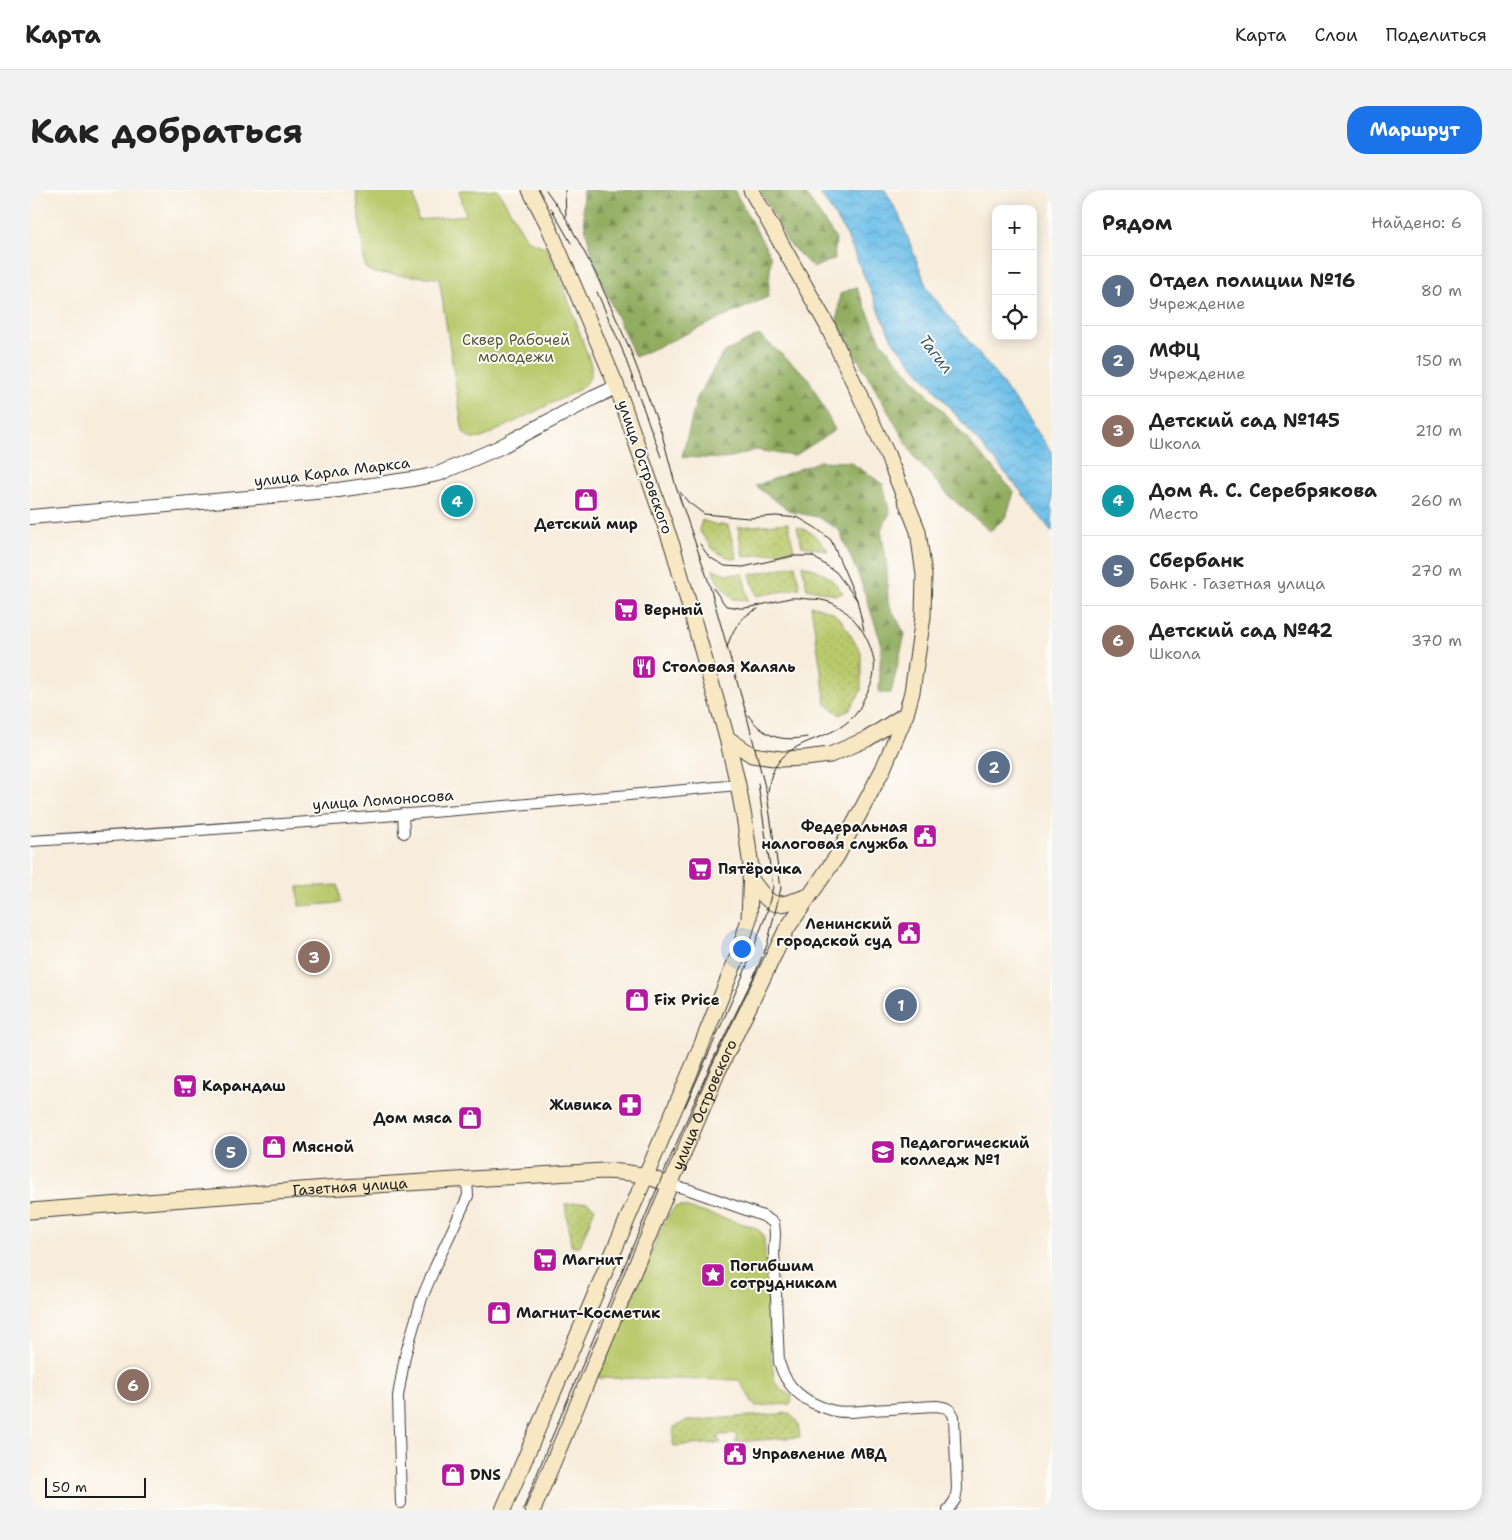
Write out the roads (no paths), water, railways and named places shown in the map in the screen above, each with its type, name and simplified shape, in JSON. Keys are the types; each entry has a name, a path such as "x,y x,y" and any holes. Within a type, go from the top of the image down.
{"main road":[{"name":"улица Островского","path":"503,1510 695,1061 738,955 749,919 751,868 738,785 727,738 673,548 618,387 575,287 530,190"},
{"path":"538,205 542,190"},
{"name":"улица Островского","path":"532,1510 718,1071 782,939 842,847 883,769 906,714 912,692 923,617 924,575 918,531 887,454 827,325 751,190"},
{"path":"727,738 752,755 780,759 830,755 867,740 906,714"},
{"path":"750,878 763,895 772,903 780,906 809,896"},
{"name":"Газетная улица","path":"30,1211 603,1171 630,1172 645,1175 670,1185"}],"street":[{"name":"улица Карла Маркса","path":"30,517 338,490 422,478 438,474 498,448 593,398 618,387"},
{"name":"улица Ломоносова","path":"30,841 403,814 738,785"},
{"path":"403,814 404,832"},
{"path":"401,1503 398,1396 404,1364 422,1298 468,1196 467,1179"},
{"path":"670,1185 687,1189 763,1216 774,1223 779,1362 786,1380 804,1397 832,1411 840,1412 936,1406 946,1407 952,1412 954,1417 957,1489 956,1500 948,1510"}],"water":[{"name":"Тагил","path":"818,190 885,190 899,215 928,290 999,379 1052,452 1052,532 1019,489 892,340 845,232"}],"tram line":[{"path":"523,1510 546,1451 670,1158 711,1064 767,945 781,888 767,795 746,713 708,580 676,487 661,431 629,347 597,276 567,220 546,190"},
{"path":"565,190 566,217"},
{"path":"551,208 571,243"},
{"path":"597,292 622,349 661,457"},
{"path":"680,492 688,502 704,514 749,518 776,516 799,518 816,528 831,540 857,600"},
{"path":"700,544 709,557 725,566 743,567 792,556 812,556 836,572 857,600 864,630"},
{"path":"713,588 726,606 738,608 792,598 818,599 832,603 844,610 854,620 863,632 872,651 873,675 857,713 843,725 791,750 780,760 772,773 768,791"},
{"path":"727,648 731,635 738,624 746,616 758,609"},
{"path":"748,715 760,728 773,736 789,739 807,737"},
{"path":"685,1107 744,973 766,915 773,887 758,783"}],"place":[{"name":"Детский мир","path":"586,500"},
{"name":"Дом А. С. Серебрякова","path":"457,501"},
{"name":"Верный","path":"626,610"},
{"name":"Столовая Халяль","path":"644,667"},
{"name":"МФЦ","path":"994,767"},
{"name":"Федеральная налоговая служба","path":"925,836"},
{"name":"Пятёрочка","path":"700,869"},
{"name":"Ленинский городской суд","path":"909,933"},
{"name":"Детский сад №145","path":"314,957"},
{"name":"Fix Price","path":"637,1000"},
{"name":"Отдел полиции №16","path":"901,1005"},
{"name":"Карандаш","path":"185,1086"},
{"name":"Живика","path":"630,1105"},
{"name":"Дом мяса","path":"470,1118"},
{"name":"Мясной","path":"274,1147"},
{"name":"Сбербанк","path":"231,1152"},
{"name":"Педагогический колледж №1","path":"883,1152"},
{"name":"Магнит","path":"545,1260"},
{"name":"Погибшим сотрудникам","path":"713,1275"},
{"name":"Магнит-Косметик","path":"499,1313"},
{"name":"Детский сад №42","path":"133,1385"},
{"name":"Управление МВД","path":"735,1454"},
{"name":"DNS","path":"453,1475"}],"park label":[{"name":"Сквер Рабочей молодежи","path":"516,348"}]}
